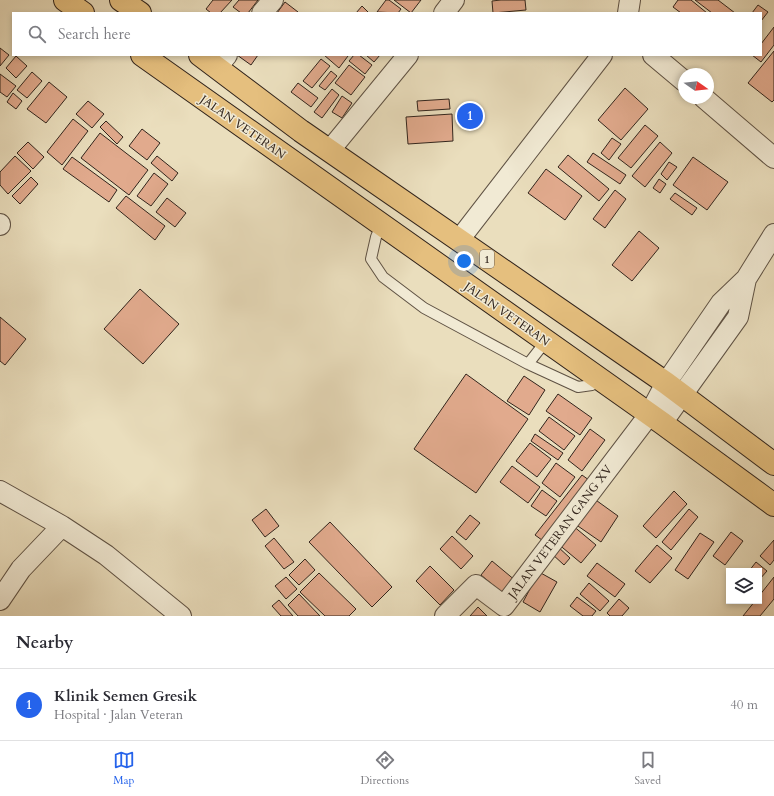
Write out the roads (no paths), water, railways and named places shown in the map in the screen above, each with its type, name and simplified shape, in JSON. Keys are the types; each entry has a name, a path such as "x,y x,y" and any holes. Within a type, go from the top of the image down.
{"highway":[{"path":"65,0 82,12"},
{"path":"122,0 139,12"},
{"name":"JALAN VETERAN","path":"143,56 546,341 774,505"},
{"name":"1","path":"214,59 301,131 674,389 774,464"}],"street":[{"path":"263,12 273,0"},
{"path":"445,12 454,0"},
{"path":"628,12 630,0"},
{"path":"330,150 407,56"},
{"path":"460,240 601,56"},
{"path":"654,56 678,76"},
{"path":"711,104 774,158"},
{"name":"JALAN VETERAN GANG XV","path":"445,616 476,585 510,611 655,419 674,389 721,303 746,279 774,234"},
{"path":"0,491 62,526 106,555 181,616"},
{"path":"0,600 21,569 62,526"}],"lane":[{"path":"381,225 376,237 371,259 383,277 424,308 528,364 578,387 592,385 600,380"},
{"path":"528,364 546,341"}],"place":[{"name":"Klinik Semen Gresik","path":"470,116"}]}
